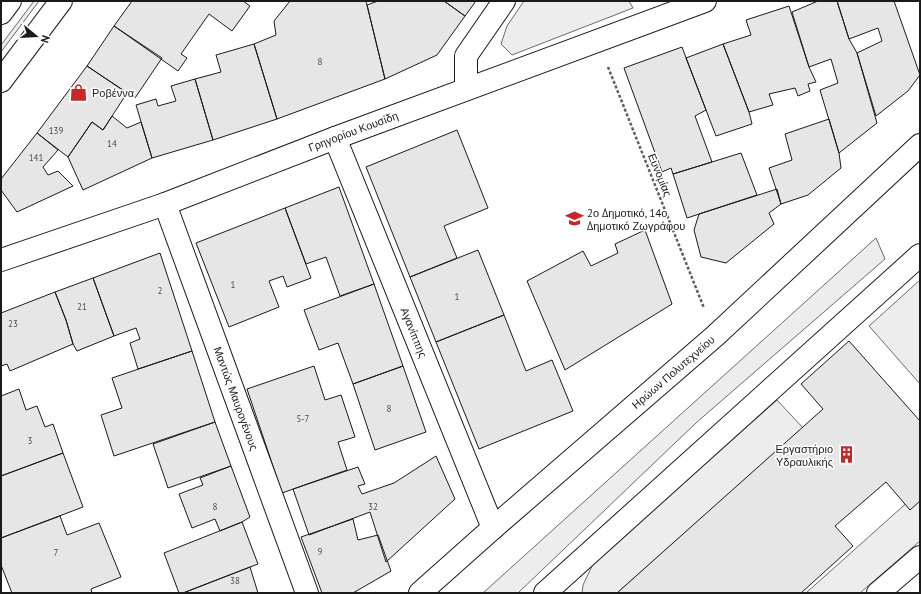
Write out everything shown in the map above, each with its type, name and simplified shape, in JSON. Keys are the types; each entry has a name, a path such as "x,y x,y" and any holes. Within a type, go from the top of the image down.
{"street":[{"path":"1,13 10,1"},
{"path":"1,81 61,1"},
{"path":"466,89 466,56 504,1"},
{"name":"Γρηγορίου Κουσίδη","path":"5,255 165,204 335,138 598,42 660,8 705,1"},
{"name":"Αγανίππης","path":"335,138 493,528"},
{"name":"Ηρώων Πολυτεχνείου","path":"420,593 715,336 920,145"},
{"name":"Μαντώς Μαυρογένους","path":"165,204 307,593"},
{"path":"545,593 920,256"},
{"path":"878,593 920,557"}],"path":[{"name":"Ευνομίας","path":"598,42 715,336"}],"shaded area":[{"path":"34,1 39,1 1,52 1,45"},
{"path":"524,1 629,1 633,8 512,55 501,44 507,26"},
{"path":"876,238 885,259 697,422 518,593 483,593"},
{"path":"920,280 920,384 869,326"},
{"path":"777,400 803,428 617,593 582,593 583,585 593,564"},
{"path":"920,491 920,541 860,593 806,593"}],"building":[{"path":"132,1 243,1 250,6 232,31 209,14 181,54 187,58 178,71 114,26"},
{"path":"290,1 366,1 385,79 277,119 254,44 276,35 274,21"},
{"path":"378,1 444,1 465,16 437,55 385,79 367,5"},
{"path":"444,1 476,1 465,16"},
{"path":"818,1 837,1 849,39 857,53 877,123 839,153 820,90 838,83 831,59 809,67 792,12"},
{"path":"837,1 894,1 920,75 908,91 876,116 857,53 882,41 878,28 849,39"},
{"path":"789,6 809,67 816,82 808,84 810,91 798,96 795,88 769,94 773,105 749,112 723,44 751,35 746,20"},
{"path":"114,26 162,58 135,98 87,66"},
{"path":"254,44 277,119 213,140 195,79 221,72 216,55"},
{"path":"723,44 749,112 752,124 716,136 686,58"},
{"path":"682,47 706,110 695,116 712,162 673,174 671,168 662,172 624,68"},
{"path":"87,66 127,93 103,130 92,122 68,157 37,133"},
{"path":"195,79 213,140 152,158 136,105 156,99 158,106 176,101 171,86"},
{"path":"112,116 127,128 141,122 152,158 83,190 68,157 92,122 103,130"},
{"path":"829,119 839,153 841,168 808,195 781,204 769,168 792,160 785,134"},
{"path":"457,130 488,208 444,226 457,258 410,277 366,167"},
{"path":"37,133 58,150 43,167 48,175 58,171 73,186 17,212 1,190 1,179"},
{"path":"741,153 757,195 687,218 673,174"},
{"path":"339,187 374,284 340,296 326,257 306,264 285,208"},
{"path":"777,189 781,204 769,213 774,224 726,263 701,257 694,230 699,214"},
{"path":"285,208 311,278 287,287 283,276 269,281 279,307 229,327 196,243"},
{"path":"645,230 672,304 565,370 527,281 583,251 591,266 618,253 615,244"},
{"path":"478,250 504,315 436,342 410,277"},
{"path":"160,253 192,351 138,369 130,343 140,339 136,328 114,336 93,278"},
{"path":"93,278 114,336 77,351 73,344 66,320 55,292"},
{"path":"374,284 403,366 353,384 338,343 319,350 304,310"},
{"path":"55,292 66,320 73,344 10,371 7,364 1,366 1,313"},
{"path":"504,315 526,371 552,360 573,411 479,449 436,342"},
{"name":"Εργαστήριο Υδραυλικής","path":"849,341 920,421 920,501 910,510 886,482 835,526 853,546 801,593 617,593 823,409 801,384"},
{"path":"192,351 215,422 114,456 101,415 122,408 112,378"},
{"path":"314,366 325,400 341,395 355,437 338,442 347,470 282,493 247,389"},
{"path":"403,366 426,432 375,450 353,384"},
{"path":"19,389 26,410 37,406 45,427 53,424 63,453 1,476 1,396"},
{"path":"215,422 231,466 168,488 153,444"},
{"path":"63,453 83,507 1,538 1,476"},
{"path":"436,456 455,499 386,562 370,512 309,535 293,489 358,467 365,484 358,486 362,494 394,483"},
{"path":"231,466 250,517 220,531 215,519 192,528 179,494 203,485 200,478"},
{"path":"60,516 67,535 99,523 121,577 91,589 92,593 12,593 1,565 1,538"},
{"path":"353,519 358,540 378,535 391,571 353,593 322,593 301,537"},
{"path":"242,522 258,564 183,593 179,593 164,553"},
{"path":"250,567 258,593 183,593"}],"place":[{"name":"Ροβέννα","path":"79,93"},
{"name":"2ο Δημοτικό, 14ο Δημοτικό Ζωγράφου","path":"574,219"},
{"name":"Εργαστήριο Υδραυλικής","path":"846,455"}]}
